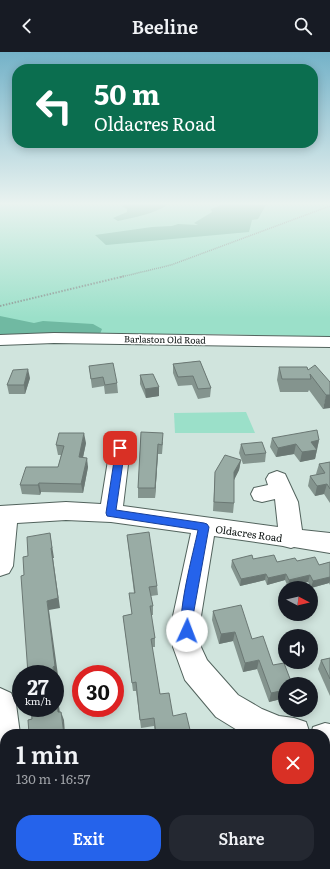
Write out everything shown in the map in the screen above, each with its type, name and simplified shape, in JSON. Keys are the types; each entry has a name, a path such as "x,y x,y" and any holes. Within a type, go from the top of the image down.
{"street":[{"name":"Barlaston Old Road","path":"0,340 54,338 330,342"},
{"path":"111,513 114,455"},
{"path":"274,487 287,502 291,539"},
{"name":"Oldacres Road","path":"3,514 66,512 111,513 291,539 330,543"},
{"path":"0,566 3,514"},
{"path":"204,527 187,616 187,647 196,670 227,706 253,722 273,729"},
{"path":"0,704 3,729"}],"path":[{"path":"0,306 171,265 233,242"}],"green space":[{"path":"0,242 330,242 330,337 212,334 0,335"},
{"path":"103,242 138,242 106,245"},
{"path":"0,316 34,323 43,321 93,324 102,329 100,334 0,335"},
{"path":"246,412 255,433 175,433 174,413"}],"building":[{"path":"200,361 211,388 198,389 193,376 178,377 173,364"},
{"path":"113,363 117,383 105,385 103,377 91,379 89,366"},
{"path":"315,365 330,382 330,395 326,395 310,374 311,379 282,379 279,367 307,367 308,370"},
{"path":"28,369 24,385 7,385 13,370"},
{"path":"153,374 159,387 145,389 140,375"},
{"path":"317,430 319,440 311,442 317,450 302,452 296,444 278,448 272,438"},
{"path":"141,432 163,433 162,445 158,444 155,488 138,488"},
{"path":"59,433 84,433 79,457 87,458 81,484 39,483 38,485 20,485 26,467 58,467 64,446 56,445"},
{"path":"262,442 266,453 245,455 241,444"},
{"path":"225,455 241,460 234,472 234,503 214,502 215,472"},
{"path":"330,462 330,489 327,484 317,486 310,476 325,473 319,464"},
{"path":"149,532 157,586 149,587 153,606 150,606 155,638 151,639 160,694 169,693 173,716 186,713 190,729 155,729 154,718 140,720 136,682 132,683 123,616 132,614 129,593 135,593 127,535"},
{"path":"50,533 58,598 47,601 55,665 27,665 21,576 24,575 23,557 28,556 27,537"},
{"path":"252,555 253,559 274,555 277,562 295,558 297,561 315,557 319,565 330,562 330,577 313,581 310,575 289,580 286,574 268,578 266,574 241,579 232,560"},
{"path":"241,605 252,639 263,636 273,665 278,664 278,669 286,669 289,677 278,677 278,692 271,693 259,660 245,663 235,632 221,634 213,611"},
{"path":"330,658 330,679 321,660"},
{"path":"32,717 62,717 63,729 29,729 28,720 32,719"}],"route":[{"path":"120,448 111,513 204,527 187,616 187,631"}]}
